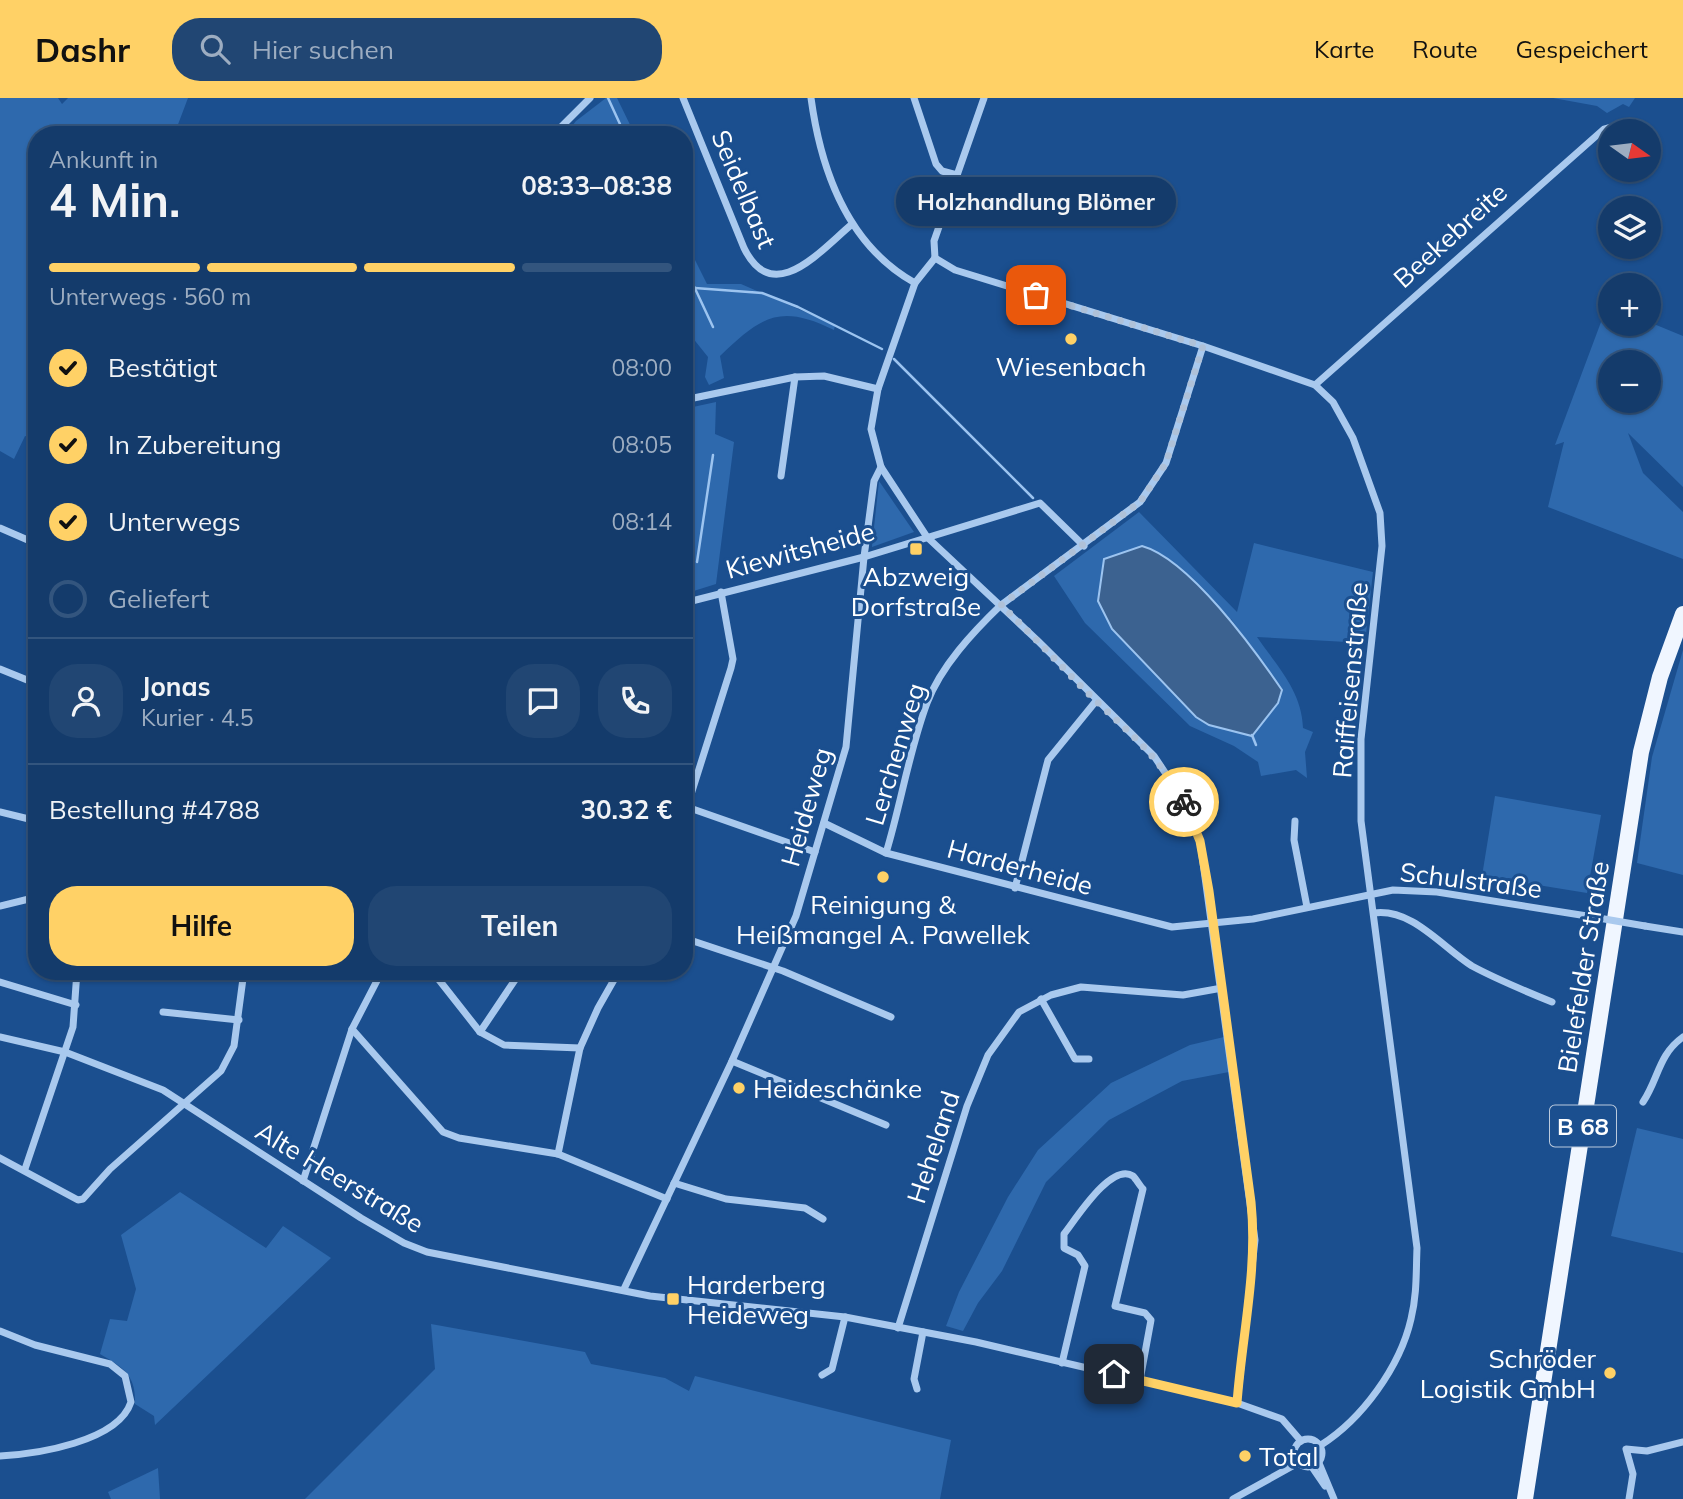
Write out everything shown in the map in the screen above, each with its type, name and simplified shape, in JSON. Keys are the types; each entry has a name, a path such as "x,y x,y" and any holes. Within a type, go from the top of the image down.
{"main road":[{"name":"Bielefelder Straße","path":"1525,1499 1641,752 1660,677 1683,614"}],"street":[{"path":"562,126 590,98"},
{"name":"Seidelbast","path":"683,98 744,248 752,265 761,272 774,275 790,273 851,225"},
{"path":"811,98 820,147 833,188 851,225 885,261 915,283"},
{"path":"914,98 936,164 942,171 957,175"},
{"path":"984,98 934,241 934,258 915,283 878,388 871,429 881,467 927,537 1001,605 1096,701 1137,737 1172,780 1184,801 1200,841 1255,1240 1237,1403"},
{"name":"Beekebreite","path":"1315,385 1598,133"},
{"name":"Raiffeisenstraße","path":"934,258 955,270 1203,346 1315,385 1333,402 1353,438 1380,513 1380,579 1360,757 1361,821 1417,1248 1416,1294 1400,1351 1385,1378 1349,1421 1321,1446"},
{"name":"Lerchenweg","path":"886,853 927,702 942,674 980,624 1001,605 1140,502 1166,463 1203,346"},
{"path":"693,398 795,377 824,376 878,388"},
{"path":"781,476 795,377"},
{"name":"Heideweg","path":"624,1289 732,1061 796,916 846,747 864,557 874,481 881,467"},
{"name":"Kiewitsheide","path":"693,600 864,557 1040,503 1084,546"},
{"path":"0,528 28,540"},
{"path":"693,785 733,659 721,592"},
{"path":"0,669 28,680"},
{"path":"1015,888 1048,760 1096,701"},
{"path":"693,808 815,852"},
{"path":"0,812 28,819"},
{"path":"1295,821 1294,841 1307,907"},
{"name":"Harderheide","path":"824,823 886,853 1015,888 1172,927 1213,923"},
{"name":"Schulstraße","path":"1213,923 1253,919 1393,890 1437,892 1683,932"},
{"path":"0,906 28,899"},
{"path":"1374,913 1385,911 1409,920 1473,966 1552,1002"},
{"path":"693,941 773,969 891,1017"},
{"path":"25,1168 65,1052 76,1005 77,980"},
{"path":"0,1158 25,1168 78,1200 221,1071 234,1045 243,980"},
{"path":"303,1181 352,1029 377,980"},
{"path":"439,980 480,1032 504,1045 580,1048"},
{"path":"480,1032 515,980"},
{"path":"558,1154 580,1048 614,980"},
{"path":"0,982 76,1005"},
{"name":"Heheland","path":"898,1328 967,1106 988,1055 1019,1012 1041,999 1081,987 1184,995 1222,988"},
{"path":"1041,999 1075,1059 1089,1059"},
{"path":"163,1012 239,1020"},
{"path":"352,1029 443,1132 459,1138 558,1154 667,1199"},
{"name":"Alte Heerstraße","path":"0,1037 65,1052 135,1077 186,1104 404,1243 427,1252 681,1300 845,1317 923,1332 1237,1403 1282,1419 1301,1441"},
{"path":"1643,1102 1652,1089 1665,1053 1683,1037"},
{"path":"732,1061 886,1125"},
{"path":"1062,1363 1085,1266 1078,1255 1064,1248 1064,1234 1106,1181 1123,1173 1132,1176 1143,1189 1115,1306 1145,1313 1151,1320 1140,1380"},
{"path":"674,1184 726,1199 805,1208 822,1219"},
{"path":"822,1375 832,1369 845,1317"},
{"path":"0,1331 35,1345 110,1364 125,1376 131,1402 123,1415 103,1430 69,1446 43,1452 0,1456"},
{"path":"917,1389 914,1379 923,1332"},
{"path":"1298,1463 1294,1451 1301,1441 1314,1440 1321,1446 1323,1454 1315,1465"},
{"path":"1629,1499 1633,1474 1626,1449 1647,1451 1683,1442"},
{"path":"1233,1499 1298,1463 1315,1465"},
{"path":"1315,1465 1334,1498"}],"shaded area":[{"path":"0,98 58,98 62,104 68,98 188,98 177,126 28,126 28,437 25,436 14,459 0,451"},
{"path":"606,98 617,98 631,126 572,126"},
{"path":"1553,98 1635,98 1629,107 1623,104 1607,113 1597,106"},
{"path":"693,256 707,284 741,284 835,325 834,330 799,317 772,318 747,332 720,356 724,378 709,385 705,377 708,357 693,338"},
{"path":"1661,327 1683,336 1683,487 1628,433 1643,473 1683,512 1683,559 1548,507 1564,442 1555,445 1598,330 1598,336 1661,336"},
{"path":"716,402 715,434 734,442 716,584 693,591 693,407"},
{"path":"879,481 914,532 872,547 872,546"},
{"path":"1139,512 1237,612 1254,543 1373,572 1365,643 1257,637 1293,691 1302,715 1303,728 1313,732 1305,752 1307,778 1296,770 1261,776 1258,762 1234,746 1190,726 1085,623 1054,576","holes":["1231,619 1282,690 1209,725 1196,717 1112,629"]},
{"path":"1142,546 1160,554 1200,586 1238,630 1282,690 1278,703 1252,736 1209,725 1196,717 1112,629 1098,601 1104,559"},
{"path":"1683,650 1683,875 1637,863 1652,757"},
{"path":"1495,796 1601,815 1587,893 1482,876"},
{"path":"1224,1037 1229,1072 1182,1081 1109,1120 1046,1182 1002,1271 978,1303 963,1331 946,1326 959,1292 1008,1197 1038,1150 1111,1083 1190,1045"},
{"path":"1637,1128 1683,1139 1683,1253 1611,1236"},
{"path":"180,1192 266,1248 283,1226 331,1258 155,1425 154,1416 135,1404 133,1386 127,1373 100,1354 110,1319 127,1321 136,1289 121,1235"},
{"path":"431,1324 585,1352 591,1364 665,1378 689,1391 695,1376 951,1440 940,1499 305,1499 435,1369"},
{"path":"158,1468 160,1499 111,1499 108,1492"}],"waterway":[{"path":"608,98 621,126"},
{"path":"693,284 713,327"},
{"path":"695,288 762,293 798,307 882,349"},
{"path":"894,359 1033,498"},
{"path":"697,562 713,455"},
{"path":"1252,735 1256,745"}],"way so far":[{"path":"1036,295 1203,346 1166,463 1140,502 1001,605 1096,701 1137,737 1172,780 1184,802"}],"place":[{"name":"Holzhandlung Blömer","path":"1036,295"},
{"name":"Wiesenbach","path":"1071,339"},
{"name":"Abzweig Dorfstraße","path":"916,549"},
{"name":"Reinigung & Heißmangel A. Pawellek","path":"883,877"},
{"name":"Heideschänke","path":"739,1088"},
{"name":"Harderberg Heideweg","path":"673,1299"},
{"name":"Schröder Logistik GmbH","path":"1610,1373"},
{"name":"Total","path":"1245,1456"}],"route":[{"path":"1114,1374 1237,1403 1253,1280 1255,1240 1251,1202 1209,891 1200,841 1184,802"}]}
